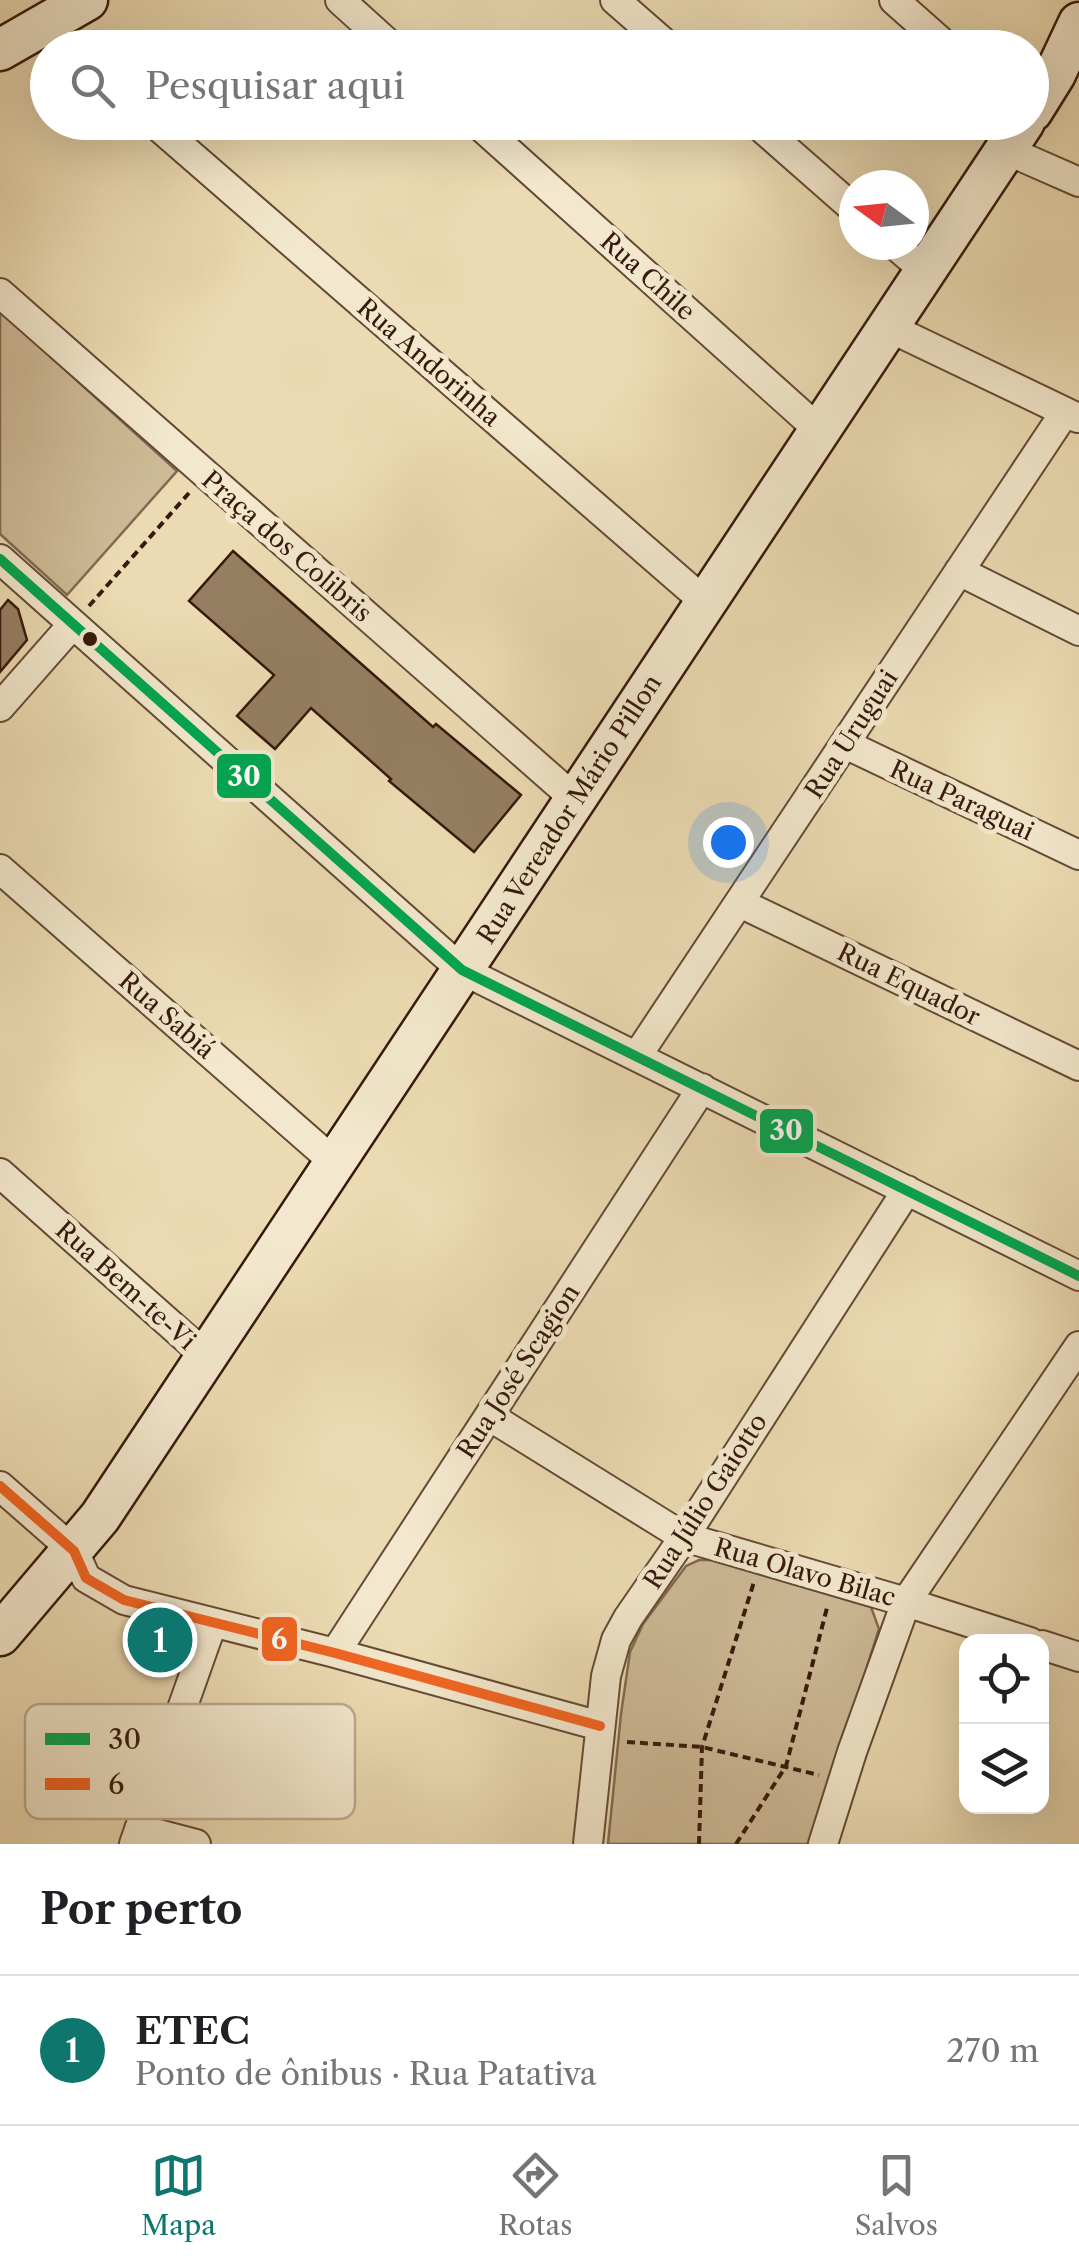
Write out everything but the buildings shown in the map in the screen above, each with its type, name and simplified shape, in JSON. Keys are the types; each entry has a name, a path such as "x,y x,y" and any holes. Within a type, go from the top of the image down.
{"street":[{"path":"61,30 88,0"},
{"path":"340,0 373,30"},
{"path":"616,0 650,30"},
{"path":"894,0 928,30"},
{"path":"1049,84 1079,24"},
{"path":"0,50 30,43"},
{"name":"Rua Andorinha","path":"174,140 706,602"},
{"name":"Rua Chile","path":"496,140 819,430"},
{"path":"775,140 839,196"},
{"name":"Rua Vereador Mário Pillon","path":"0,1635 100,1517 1012,140"},
{"path":"1021,140 1079,182"},
{"path":"912,260 925,271"},
{"name":"Praça dos Colibris","path":"0,293 575,799"},
{"path":"888,327 1072,415"},
{"name":"Rua Uruguai","path":"637,1056 959,571 1072,415"},
{"path":"0,559 462,970 1079,1276"},
{"path":"959,571 1079,631"},
{"path":"0,707 73,624"},
{"name":"Rua Paraguai","path":"844,744 1079,855"},
{"name":"Rua Sabiá","path":"0,869 334,1162"},
{"name":"Rua Equador","path":"740,902 1079,1066"},
{"name":"Rua José Scagion","path":"335,1653 702,1088"},
{"name":"Rua Bem-te-Vi","path":"0,1173 206,1356"},
{"name":"Rua Júlio Gaiotto","path":"588,1844 606,1676 616,1640 907,1190"},
{"path":"823,1844 906,1602 1079,1346"},
{"name":"Rua Olavo Bilac","path":"489,1416 684,1537 1005,1634"},
{"path":"0,1486 74,1550 86,1578 124,1600 335,1653 599,1733"},
{"path":"183,1704 212,1624"},
{"path":"1049,1647 1079,1657"},
{"path":"136,1837 196,1844"}],"path":[{"path":"73,624 206,474"},
{"path":"699,1844 702,1747 762,1558"},
{"path":"736,1844 786,1766 834,1580"},
{"path":"599,1733 702,1747 842,1782"}],"shaded area":[{"path":"0,311 177,471 67,595 0,534"},
{"path":"712,1560 871,1607 879,1629 811,1844 608,1844 630,1652 643,1624 686,1566"}],"transit line":[{"name":"30","path":"0,559 462,970 1079,1276"},
{"name":"6","path":"0,1486 74,1551 86,1578 124,1600 600,1726"}],"place":[{"name":"ETEC","path":"160,1640"}]}
